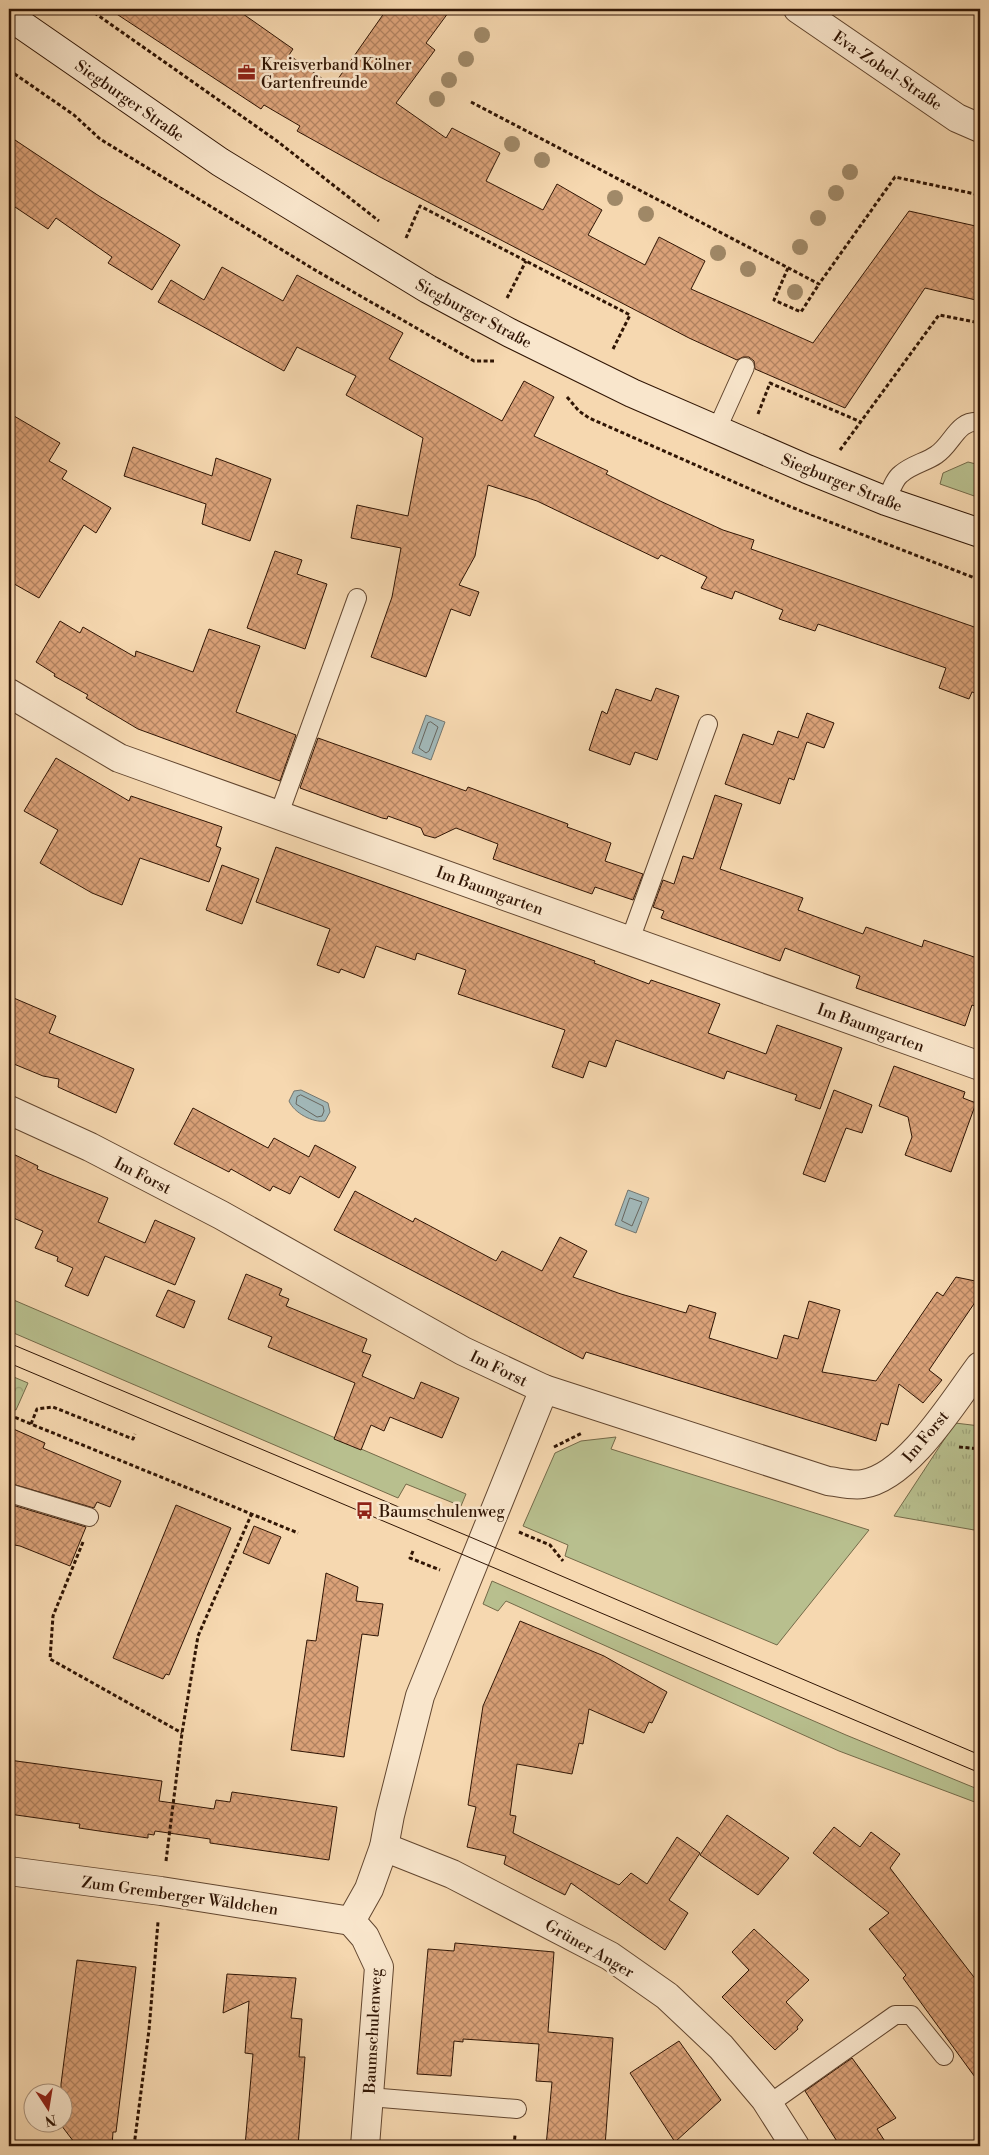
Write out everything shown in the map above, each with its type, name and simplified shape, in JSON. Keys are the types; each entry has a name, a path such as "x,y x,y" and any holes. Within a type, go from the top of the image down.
{"street":[{"name":"Eva-Zobel-Straße","path":"798,9 957,118 980,128"},
{"name":"Siegburger Straße","path":"9,16 220,162 428,289 510,333 623,388 722,420 807,469 886,501 980,533"},
{"name":"Im Baumgarten","path":"9,693 119,758 980,1066"},
{"name":"Im Forst","path":"9,1110 90,1147 221,1215 463,1351 544,1389 828,1481 862,1484 889,1474 909,1459 980,1366"},
{"path":"351,1921 369,1889 384,1847 390,1815 420,1696 544,1389"},
{"name":"Grüner Anger","path":"384,1847 452,1874 610,1956 667,1996 721,2047 769,2104 795,2146"},
{"name":"Zum Gremberger Wäldchen","path":"9,1870 161,1891 351,1921"},
{"name":"Baumschulenweg","path":"351,1921 365,1937 379,1967 365,2146"}],"lane":[{"path":"722,420 745,368"},
{"path":"886,501 900,474 936,456 949,444 959,428 972,421 980,422"},
{"path":"279,814 357,598"},
{"path":"630,940 708,724"},
{"path":"9,1493 89,1517"},
{"path":"769,2104 895,2015 911,2014 944,2056"},
{"path":"369,2097 517,2109"}],"path":[{"path":"89,9 276,141 380,221"},
{"path":"9,70 74,115 100,139 306,264 474,360 498,361"},
{"path":"471,102 819,284"},
{"path":"788,268 774,300 801,312 895,177 980,195"},
{"path":"406,238 420,206 630,315 611,354"},
{"path":"400,234 414,243"},
{"path":"508,298 526,261"},
{"path":"499,293 514,302"},
{"path":"838,453 939,315 980,323"},
{"path":"722,420 755,421 770,383 861,422"},
{"path":"564,392 579,411 589,418 701,469 790,507 980,580"},
{"path":"31,1424 38,1409 53,1407 133,1439 135,1434"},
{"path":"9,1415 298,1533"},
{"path":"549,1449 583,1432"},
{"path":"134,2146 148,2030 161,1891 182,1732 198,1636 252,1513"},
{"path":"89,1517 83,1542 53,1616 50,1659 182,1732"},
{"path":"513,1530 550,1545 563,1561"},
{"path":"413,1551 410,1558 466,1581"}],"green space":[{"path":"968,462 980,465 980,498 940,484 943,473"},
{"path":"9,1298 466,1494 461,1506 406,1484 398,1498 9,1331"},
{"path":"9,1375 28,1383 16,1410 9,1408"},
{"path":"955,1423 980,1426 980,1531 894,1516"},
{"path":"616,1437 611,1449 869,1530 777,1645 565,1556 568,1545 523,1526 555,1453 581,1441"},
{"path":"492,1581 846,1735 980,1790 980,1804 839,1751 506,1601 498,1611 483,1604"}],"water":[{"path":"426,715 445,722 431,760 412,753"},
{"path":"301,1090 328,1103 330,1112 325,1121 310,1119 299,1113 291,1105 289,1101 294,1091"},
{"path":"628,1190 649,1198 636,1233 615,1225"}],"building":[{"path":"109,9 236,9 293,49 289,55 333,86 387,9 451,9 426,43 435,50 396,103 446,138 452,128 500,153 486,181 543,210 557,184 602,210 588,235 645,265 659,237 705,261 691,289 813,343 909,211 980,227 980,301 925,288 845,408 755,369 754,361 749,357 737,360 689,338 380,177 297,131 300,126 264,105 261,109"},
{"path":"9,136 99,196 180,245 152,290 108,263 112,257 56,218 48,229 9,203"},
{"path":"222,267 283,301 297,275 403,333 389,359 502,421 524,381 554,397 534,436 608,471 606,474 658,500 723,530 754,540 751,549 980,629 980,695 972,692 969,699 939,688 946,668 818,624 815,631 779,619 783,610 735,591 732,599 701,588 707,577 661,555 658,559 537,501 488,485 475,556 459,585 479,592 470,616 451,609 426,677 371,657 392,597 401,548 351,538 357,505 408,516 423,438 346,395 356,376 297,347 284,371 158,302 171,280 204,300"},
{"path":"9,413 60,443 49,461 67,471 62,479 111,508 96,533 84,525 39,598 9,581"},
{"path":"133,447 212,476 216,458 271,479 250,541 202,524 206,504 124,476"},
{"path":"275,551 302,560 297,574 327,584 305,649 247,628"},
{"path":"60,621 80,633 83,627 135,657 136,651 193,672 209,629 260,646 236,712 296,735 280,781 138,729 86,698 88,695 54,676 55,674 36,662"},
{"path":"656,688 679,696 657,760 635,752 630,765 589,750 602,711 607,714 616,689 651,701"},
{"path":"807,713 834,723 824,748 807,742 794,780 789,778 780,804 725,784 743,734 773,745 778,731 798,738"},
{"path":"318,738 466,791 468,787 568,824 567,827 611,843 605,861 643,874 633,900 595,887 592,894 493,859 498,844 456,828 435,838 424,835 421,828 388,816 387,819 382,818 300,788"},
{"path":"56,758 129,801 131,796 222,827 216,846 221,848 209,882 140,858 122,905 92,893 40,863 58,830 24,811"},
{"path":"715,795 742,804 720,869 803,898 798,910 863,934 866,927 922,947 924,940 980,959 980,1008 972,1005 965,1026 856,988 860,976 785,948 780,961 661,918 664,911 653,907 663,880 674,884 683,856 693,859"},
{"path":"276,847 595,961 594,963 649,984 651,980 720,1004 708,1033 766,1054 777,1025 842,1048 820,1109 795,1100 797,1095 727,1071 724,1079 616,1040 606,1067 589,1061 583,1078 552,1067 565,1030 458,994 466,970 417,953 415,960 376,946 364,978 341,969 339,973 317,965 330,929 256,902"},
{"path":"222,865 259,879 242,924 206,910"},
{"path":"9,996 56,1016 49,1033 134,1069 116,1113 58,1087 59,1079 43,1076 9,1062"},
{"path":"894,1066 965,1092 963,1098 976,1103 951,1172 905,1155 912,1137 908,1117 879,1106"},
{"path":"834,1090 872,1105 862,1133 846,1128 825,1182 803,1174"},
{"path":"193,1108 268,1148 274,1138 309,1157 315,1145 356,1167 339,1198 300,1176 290,1194 273,1186 270,1191 231,1169 229,1172 174,1144"},
{"path":"9,1152 38,1166 37,1169 108,1198 98,1222 145,1243 155,1220 195,1238 175,1285 105,1256 88,1296 65,1286 73,1268 57,1261 58,1257 35,1248 43,1231 9,1216"},
{"path":"355,1191 413,1222 415,1218 496,1261 502,1251 542,1271 560,1237 587,1251 573,1277 621,1294 686,1313 689,1305 716,1313 709,1338 777,1359 784,1335 798,1339 809,1301 840,1310 822,1372 876,1381 937,1292 943,1296 956,1277 980,1282 980,1295 929,1370 942,1380 923,1403 899,1384 888,1425 881,1423 876,1441 586,1352 583,1359 334,1230"},
{"path":"246,1274 282,1289 279,1295 289,1299 286,1306 367,1339 362,1352 371,1355 362,1376 414,1399 421,1382 459,1398 442,1438 390,1417 384,1431 371,1425 361,1450 334,1439 355,1383 268,1347 272,1337 228,1319"},
{"path":"168,1290 195,1301 184,1328 156,1316"},
{"path":"9,1427 45,1443 43,1448 121,1481 110,1507 97,1502 94,1508 9,1483"},
{"path":"9,1504 86,1527 70,1566 20,1546 9,1544"},
{"path":"176,1505 231,1528 169,1675 166,1674 163,1679 113,1658"},
{"path":"254,1526 281,1537 269,1564 243,1553"},
{"path":"326,1573 358,1587 356,1601 383,1604 378,1636 362,1634 344,1757 291,1750 307,1640 316,1641"},
{"path":"520,1621 604,1656 667,1692 652,1723 649,1722 644,1733 589,1709 583,1744 579,1743 572,1774 517,1764 510,1815 516,1816 513,1833 619,1885 631,1873 647,1884 677,1837 700,1853 669,1900 688,1913 665,1950 571,1883 565,1895 504,1864 506,1856 467,1847 476,1807 468,1805 483,1706"},
{"path":"9,1760 162,1781 159,1801 214,1809 216,1800 230,1802 232,1792 337,1807 329,1860 210,1843 210,1839 155,1831 154,1835 148,1834 148,1838 106,1832 79,1828 80,1824 9,1814"},
{"path":"727,1815 789,1858 758,1895 700,1855"},
{"path":"834,1827 860,1847 871,1832 900,1854 890,1868 980,1985 980,2084 903,1978 906,1975 869,1929 889,1913 813,1853"},
{"path":"754,1929 809,1980 786,2002 803,2020 797,2027 798,2029 775,2050 722,1997 749,1970 732,1952"},
{"path":"455,1943 554,1952 548,2032 613,2038 605,2146 546,2146 552,2082 536,2081 539,2044 463,2039 463,2042 454,2041 451,2076 417,2074 428,1949 454,1951"},
{"path":"77,1960 136,1967 116,2132 113,2132 112,2146 77,2146 66,2132 72,2132 72,2082 61,2082"},
{"path":"227,1974 296,1978 291,2018 302,2019 299,2057 305,2057 298,2146 245,2146 253,2054 245,2053 249,2001 223,2013"},
{"path":"679,2041 721,2100 675,2142 630,2073"},
{"path":"852,2058 896,2118 877,2129 888,2146 840,2146 805,2091"}],"tram line":[{"path":"9,1343 482,1542 980,1755"},
{"path":"9,1363 980,1773"}],"place":[{"name":"Kreisverband Kölner Gartenfreunde","path":"247,73"},
{"name":"Baumschulenweg","path":"365,1511"}]}
